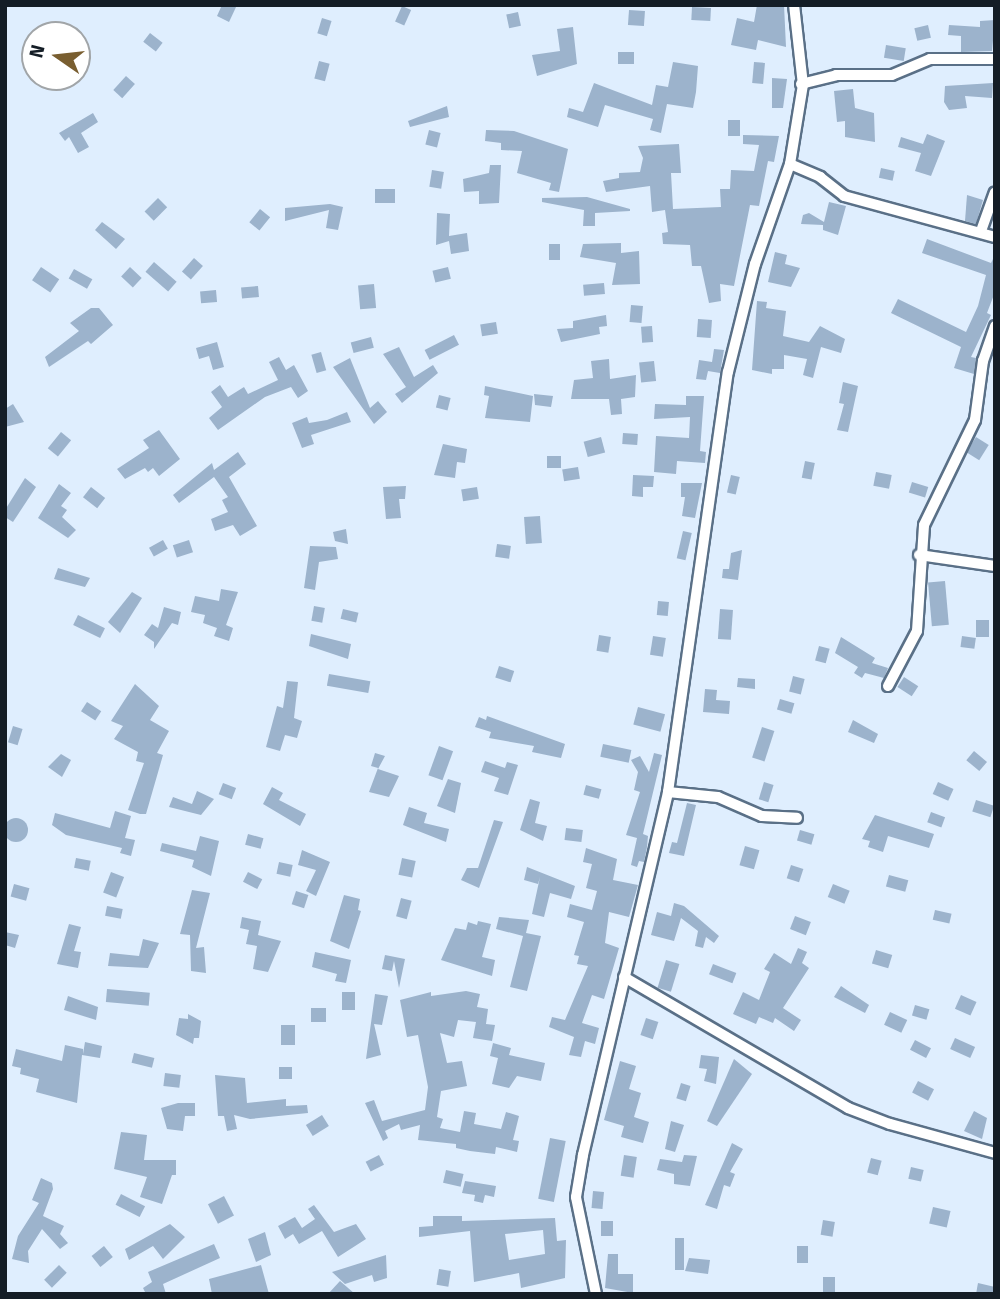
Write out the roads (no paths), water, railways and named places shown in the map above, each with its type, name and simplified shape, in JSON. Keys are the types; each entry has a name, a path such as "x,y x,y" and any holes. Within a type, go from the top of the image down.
{"street":[{"path":"596,1294 576,1197 668,792 727,372 759,252 790,164 801,85 794,5"},
{"path":"801,85 836,75 892,75 930,59 995,59"},
{"path":"790,164 820,177 845,196 995,237"},
{"path":"981,231 995,192"},
{"path":"888,686 916,631 919,555 924,525 975,420 983,361 995,326"},
{"path":"919,555 995,566"},
{"path":"668,792 718,797 761,816 797,818"},
{"path":"624,977 848,1108 995,1153"}]}
